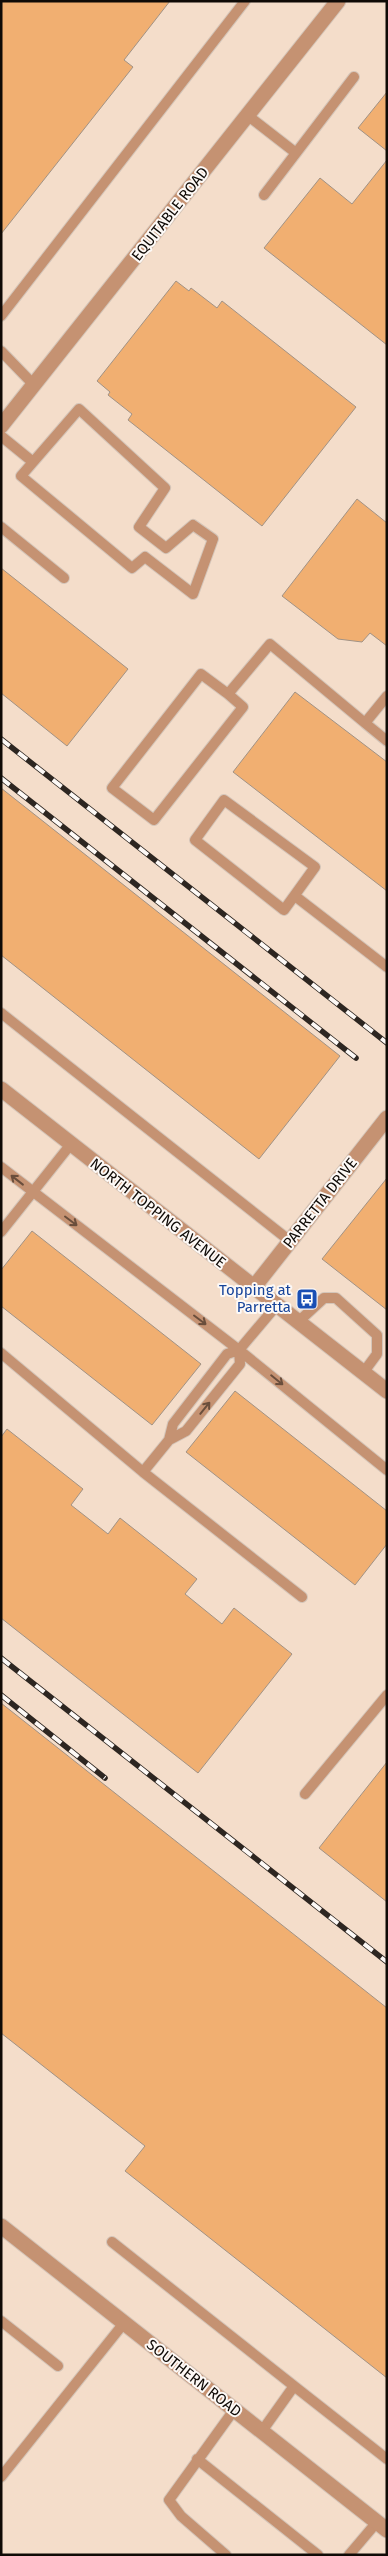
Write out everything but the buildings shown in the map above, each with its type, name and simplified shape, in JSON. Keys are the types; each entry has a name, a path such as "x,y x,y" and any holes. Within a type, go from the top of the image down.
{"street":[{"name":"EQUITABLE ROAD","path":"2,426 338,1"},
{"name":"NORTH TOPPING AVENUE","path":"1,1089 387,1391"},
{"name":"PARRETTA DRIVE","path":"254,1288 387,1118"},
{"name":"SOUTHERN ROAD","path":"1,2226 382,2526"}],"lane":[{"path":"1,316 245,1"},
{"path":"264,195 354,76"},
{"path":"248,115 296,153"},
{"path":"1,351 34,385"},
{"path":"79,408 164,488 139,527 166,548 193,525 213,539 193,594 145,556 132,568 21,476 33,462 79,408"},
{"path":"2,426 33,462"},
{"path":"1,527 64,578"},
{"path":"228,694 270,644 387,741"},
{"path":"201,674 228,694 243,707 154,820 112,788 201,674"},
{"path":"364,723 387,696"},
{"path":"224,800 315,867 295,896 284,910 195,840 224,800"},
{"path":"295,896 387,967"},
{"path":"3,1018 290,1241"},
{"path":"1,1232 71,1144"},
{"path":"1,1167 239,1350 387,1470"},
{"path":"298,1322 324,1298 336,1298 377,1335 377,1354 363,1373"},
{"path":"143,1472 169,1440 173,1424 227,1354 239,1350 276,1305"},
{"path":"169,1440 186,1432 240,1364 239,1350"},
{"path":"1,1353 143,1472 302,1597"},
{"path":"305,1794 387,1695"},
{"path":"112,2242 387,2459"},
{"path":"1,2321 58,2366"},
{"path":"1,2477 124,2323"},
{"path":"262,2431 294,2386"},
{"path":"226,2555 181,2516 168,2500 234,2410"},
{"path":"197,2459 318,2555"},
{"path":"349,2555 382,2526"}],"shaded area":[{"path":"1,1 387,1 387,2555 1,2555"}],"railway":[{"path":"1,739 387,1043"},
{"path":"1,778 356,1058"},
{"path":"1,1658 387,1962"},
{"path":"1,1695 105,1778"}],"place":[{"name":"Topping at Parretta","path":"307,1299"}]}
